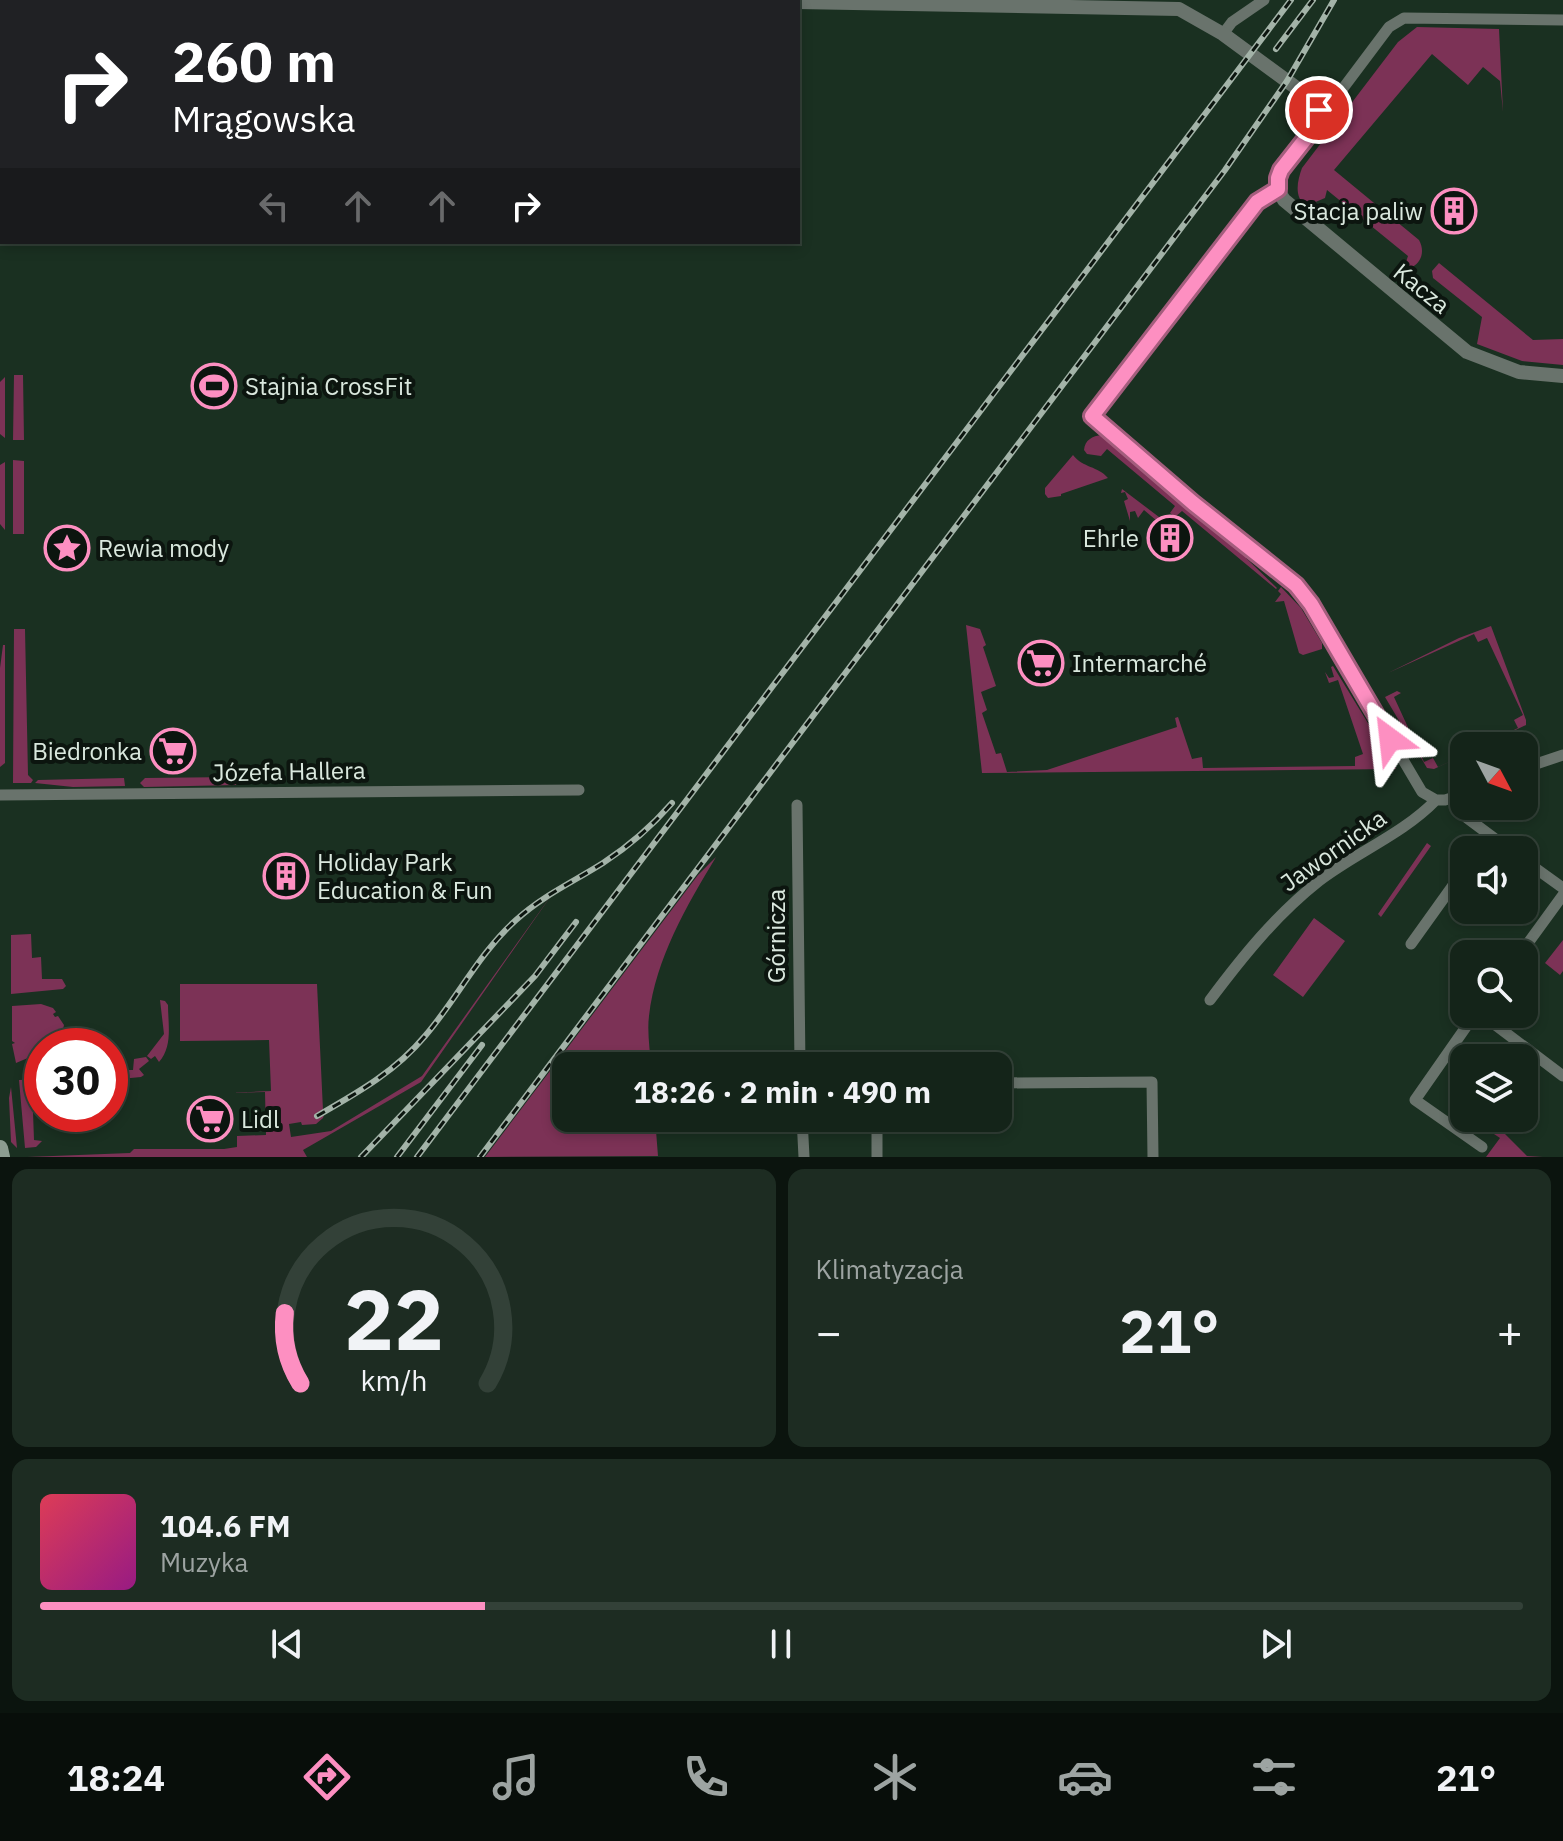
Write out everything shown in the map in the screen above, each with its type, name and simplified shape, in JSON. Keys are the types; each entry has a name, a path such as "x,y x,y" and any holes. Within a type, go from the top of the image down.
{"main road":[{"path":"0,1148 2,1157"}],"street":[{"path":"1223,34 1232,22 1264,0"},
{"path":"800,2 1179,9 1223,34 1311,98 1319,110 1314,128 1281,170 1278,189 1257,202 1092,416 1193,503 1296,585 1311,604 1422,792 1436,800 1450,798"},
{"path":"1319,110 1329,106 1389,27 1404,18 1563,20"},
{"name":"Kacza","path":"1278,189 1284,200 1305,220 1467,352 1519,372 1563,376"},
{"path":"1538,763 1563,755"},
{"name":"Józefa Hallera","path":"0,795 579,790"},
{"name":"Jawornicka","path":"1210,1000 1243,956 1282,913 1331,873 1418,818 1436,800"},
{"name":"Górnicza","path":"797,805 800,1052"},
{"path":"1470,820 1489,835"},
{"path":"1538,870 1563,888"},
{"path":"1411,944 1450,890"},
{"path":"1530,940 1563,895"},
{"path":"1468,1028 1415,1100 1482,1147"},
{"path":"1497,1028 1563,1076"},
{"path":"1012,1083 1152,1082 1153,1157"},
{"path":"803,1132 804,1157"},
{"path":"877,1132 877,1157"}],"shaded area":[{"path":"1417,27 1499,29 1503,112 1500,81 1483,67 1468,85 1432,54 1334,170 1419,240 1421,256 1410,268 1405,265 1408,256 1327,190 1325,198 1306,206 1298,189 1302,168 1398,42"},
{"path":"1439,263 1533,340 1563,339 1563,365 1522,361 1477,344 1482,317 1433,278 1432,271"},
{"path":"14,375 23,375 24,440 13,440"},
{"path":"5,377 5,438 0,434 0,382"},
{"path":"1102,435 1248,554 1246,558 1277,588 1182,511 1175,517 1170,513 1175,506 1107,449 1101,456 1087,454 1084,450 1087,441"},
{"path":"1073,455 1108,478 1048,498 1045,488"},
{"path":"13,460 24,461 24,534 13,534"},
{"path":"5,462 5,530 0,524 0,465"},
{"path":"1122,489 1159,517 1157,521 1144,510 1138,518 1135,511 1130,512 1130,521 1124,501 1128,499 1125,492 1121,493"},
{"path":"1281,587 1301,608 1322,643 1322,649 1303,655 1299,653 1284,601 1275,602 1281,594 1278,591"},
{"path":"966,625 980,629 986,645 983,647 996,686 981,692 987,710 982,713 996,754 1001,753 1007,772 1047,770 1177,727 1175,718 1178,717 1192,759 1202,757 1203,768 1355,766 1355,757 1363,754 1338,680 1329,683 1325,672 1329,678 1334,677 1333,666 1396,769 982,773"},
{"path":"1491,626 1526,720 1526,725 1510,732 1518,728 1514,720 1523,715 1487,638 1478,642 1474,634 1388,673"},
{"path":"14,629 25,629 28,775 33,780 31,783 13,783"},
{"path":"3,645 5,763 0,767 0,668"},
{"path":"1397,691 1401,693 1394,697 1424,762 1433,758 1438,767 1450,762 1434,769 1427,768 1385,697"},
{"path":"234,777 236,785 144,787 140,783 145,778"},
{"path":"124,778 125,786 73,787 35,783 38,780"},
{"path":"1427,843 1431,846 1381,917 1378,914"},
{"path":"716,857 683,914 665,953 648,1022 650,1052 564,1052 698,875"},
{"path":"553,893 421,1082 303,1150 307,1157 27,1157 130,1153 134,1149 224,1149 237,1147 237,1136 266,1135 265,1092 230,1093 271,1091 269,1040 180,1041 180,984 317,984 323,1110 316,1114 318,1118 324,1115 316,1124 289,1124 291,1137 331,1131 422,1076"},
{"path":"1314,918 1345,941 1303,997 1273,975"},
{"path":"31,934 32,958 41,957 42,979 62,979 66,986 63,989 11,994 11,935"},
{"path":"1563,940 1563,971 1560,975 1545,963"},
{"path":"160,1000 168,1005 169,1035 159,1062 155,1056 151,1059 147,1056 164,1034"},
{"path":"41,1004 53,1008 56,1012 53,1014 64,1025 63,1028 24,1028 24,1060 16,1063 12,1044 15,1043 12,1041 12,1006"},
{"path":"146,1057 149,1061 139,1069 144,1075 128,1078 128,1070 133,1070 134,1059"},
{"path":"552,1068 552,1132 656,1132 658,1156 485,1157"},
{"path":"19,1080 24,1080 24,1132 34,1132 34,1140 42,1141 36,1147 25,1148"},
{"path":"11,1087 17,1148 11,1142"},
{"path":"1503,1132 1527,1156 1543,1157 1486,1157 1500,1138 1494,1134"}],"railway":[{"path":"417,1157 1291,0"},
{"path":"1276,49 1313,0"},
{"path":"480,1157 1225,170 1287,81 1334,0"},
{"path":"317,1116 375,1081 413,1049 437,1022 491,947 526,911 622,850 672,803"},
{"path":"361,1157 535,976 576,922"},
{"path":"397,1157 482,1045"}],"place":[{"name":"Stacja paliw","path":"1454,211"},
{"name":"Stajnia CrossFit","path":"214,386"},
{"name":"Ehrle","path":"1170,538"},
{"name":"Rewia mody","path":"67,548"},
{"name":"Intermarché","path":"1041,663"},
{"name":"Biedronka","path":"173,751"},
{"name":"Holiday Park Education & Fun","path":"286,876"},
{"name":"Lidl","path":"210,1119"}],"route":[{"path":"1319,110 1314,128 1281,170 1278,189 1257,202 1092,416 1193,503 1296,585 1311,604 1390,739"}]}
